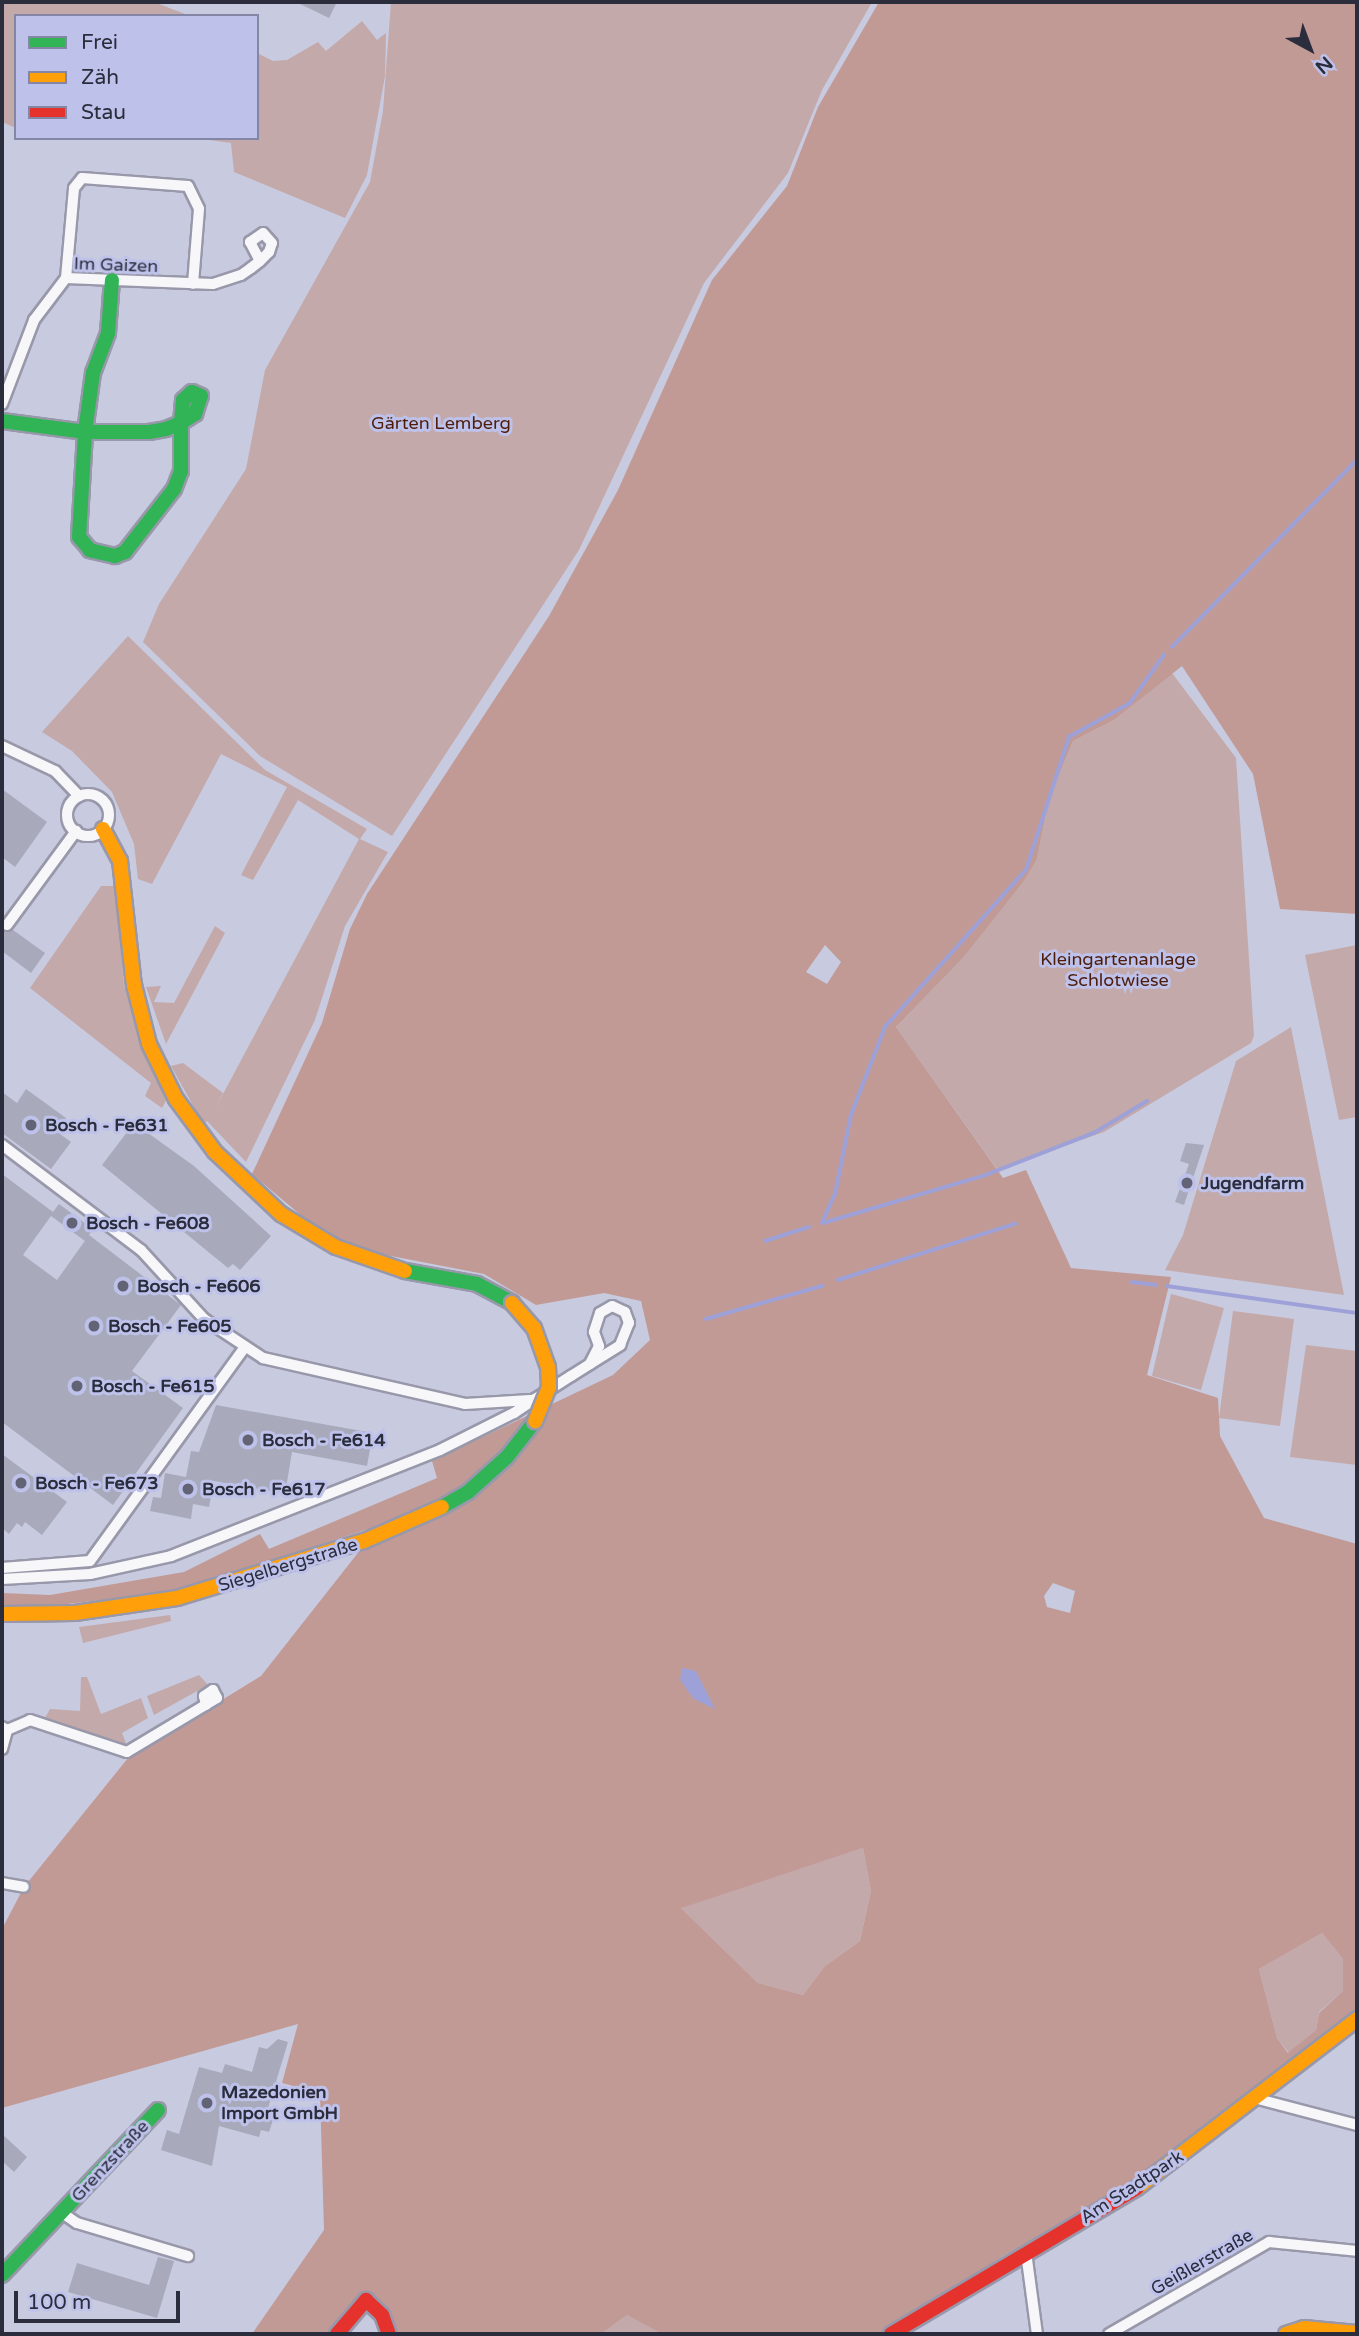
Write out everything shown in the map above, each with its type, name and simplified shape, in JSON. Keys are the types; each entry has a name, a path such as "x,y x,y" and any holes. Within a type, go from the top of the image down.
{"street":[{"path":"66,278 74,188 82,178 188,186 199,209 193,284"},
{"name":"Im Gaizen","path":"2,404 34,320 66,278 193,284 229,280 260,261"},
{"path":"2,421 85,432 149,432 181,423 178,480 119,556 90,550 79,537 85,432 93,373 108,333 112,280"},
{"path":"2,746 55,771 79,796"},
{"path":"93,794 105,802 109,816 103,829 90,835 76,831 68,813 79,796 93,794"},
{"name":"Siegelbergstraße","path":"2,1614 75,1613 177,1598 412,1524 468,1492 507,1457 535,1421 549,1387 548,1367 534,1328 512,1303 477,1284 400,1270 336,1247 281,1214 215,1152 176,1098 149,1044 134,985 120,861 103,829"},
{"path":"7,919 76,831"},
{"path":"2,1145 141,1250 204,1319 244,1348 279,1365 465,1405 535,1399"},
{"path":"2,1579 130,1567 212,1543 452,1445 535,1399 620,1345 629,1323 625,1312 612,1306 600,1313 594,1332 598,1346 590,1364"},
{"path":"2,1567 90,1561 244,1348"},
{"path":"2,1749 4,1728 30,1720 127,1752 206,1705"},
{"path":"2,1883 24,1887"},
{"name":"Am Stadtpark","path":"891,2334 1144,2184 1258,2099 1357,2019"},
{"path":"1258,2099 1357,2125"},
{"name":"Grenzstraße","path":"2,2275 159,2110"},
{"name":"Grenzstraße","path":"61,2212 77,2223 188,2256"},
{"name":"Geißlerstraße","path":"1109,2334 1269,2242 1357,2251"},
{"path":"1026,2252 1037,2334"},
{"path":"337,2334 366,2300 382,2315 389,2334"},
{"path":"1286,2334 1304,2328 1357,2333"}],"green space":[{"path":"2,2 154,2 185,14 14,14 14,127 2,122"},
{"name":"Gärten Lemberg","path":"391,2 872,2 822,90 788,173 704,283 579,550 392,836 260,756 143,642 159,604 246,469 265,370 370,182 383,111"},
{"path":"362,21 377,40 386,33 385,76 367,175 345,218 234,172 231,143 209,140 259,140 259,54 273,61 287,60 318,42 326,51"},
{"path":"128,636 265,770 367,829 360,839 388,852 345,926 315,1020 246,1162 207,1121 204,1125 171,1066 183,1063 223,1093 215,1109 359,839 298,800 253,880 241,875 287,787 221,754 152,884 138,879 134,844 112,792 72,751 42,732"},
{"name":"Kleingartenanlage Schlotwiese","path":"1172,673 1236,758 1254,1036 1251,1043 1104,1132 997,1169 896,1027 962,959 1037,859 1049,799 1073,741 1114,720"},
{"path":"101,886 116,886 124,986 166,1101 162,1108 145,1096 151,1083 30,988"},
{"path":"215,926 225,933 166,1044 146,987 161,986 154,1002 174,1003"},
{"path":"1357,945 1357,1117 1339,1120 1305,955"},
{"path":"1291,1027 1344,1295 1165,1270 1183,1235 1236,1061"},
{"path":"1171,1294 1224,1308 1201,1390 1152,1376"},
{"path":"1233,1311 1294,1319 1280,1426 1219,1418"},
{"path":"1306,1345 1357,1351 1357,1465 1290,1457"},
{"path":"170,1615 171,1621 83,1643 79,1627"},
{"path":"199,1675 208,1685 154,1715 147,1696"},
{"path":"81,1677 87,1677 101,1714 141,1698 148,1718 122,1733 126,1743 121,1746 44,1720 50,1709 80,1711"},
{"path":"863,1848 871,1891 860,1941 825,1966 803,1995 758,1983 680,1907"},
{"path":"1322,1933 1343,1959 1343,1991 1319,2012 1316,2030 1289,2053 1277,2038 1259,1969"},
{"path":"627,2315 660,2329 663,2334 601,2334"}],"shaded area":[{"path":"879,2 1357,2 1357,914 1280,909 1253,774 1182,666 1114,720 1073,741 1049,799 1037,859 1023,882 962,959 896,1027 1003,1178 1026,1170 1071,1268 1171,1277 1147,1375 1218,1398 1220,1436 1264,1518 1357,1544 1357,2014 1144,2179 1003,2256 884,2334 663,2334 627,2315 601,2334 395,2334 364,2297 332,2334 252,2334 324,2230 320,2093 282,2083 298,2024 2,2108 2,1929 24,1887 128,1758 261,1676 372,1535 368,1529 184,1590 51,1606 2,1606 2,1593 50,1595 184,1572 260,1534 269,1549 437,1478 432,1461 613,1375 650,1340 641,1301 604,1293 536,1305 484,1274 355,1249 315,1227 252,1174 322,1023 350,929 367,894 549,616 618,490 712,280 787,186 818,107","holes":["825,945 841,962 827,984 806,972","1053,1583 1075,1591 1070,1613 1047,1607 1044,1596","863,1848 871,1891 860,1941 825,1966 803,1995 758,1983 681,1908","1322,1933 1343,1959 1343,1991 1319,2013 1316,2030 1288,2053 1277,2038 1259,1969"]}],"water":[{"path":"682,1668 696,1671 715,1709 694,1699 680,1680"}],"building":[{"path":"296,2 337,2 329,18"},
{"path":"2,789 47,822 15,867 2,857"},
{"path":"2,930 13,930 45,953 31,973 2,951"},
{"name":"Bosch - Fe631","path":"26,1089 66,1118 56,1131 71,1142 51,1169 2,1133 2,1092 17,1103"},
{"path":"134,1123 194,1166 271,1236 240,1270 233,1264 228,1268 102,1165"},
{"name":"Jugendfarm","path":"1186,1143 1204,1145 1184,1205 1175,1202 1189,1164 1180,1161"},
{"path":"2,1174 53,1212 59,1204 93,1229 89,1235 181,1305 132,1371 183,1408 113,1505 2,1422","holes":["51,1216 85,1241 57,1280 23,1255"]},
{"name":"Bosch - Fe614","path":"216,1405 373,1433 367,1466 292,1452 285,1494 214,1481 209,1507 193,1504 191,1519 150,1511 153,1497 161,1498 165,1473 186,1477 191,1451 199,1452"},
{"name":"Bosch - Fe673","path":"2,1454 67,1502 42,1535 25,1522 22,1527 17,1523 9,1534 2,1528"},
{"path":"278,2039 288,2042 265,2118 273,2120 269,2132 261,2130 259,2137 219,2126 212,2166 161,2150 167,2130 179,2134 199,2067 222,2073 225,2064 252,2072 259,2047 267,2049"},
{"path":"2,2134 27,2157 14,2172 2,2161"},
{"path":"158,2257 174,2261 157,2318 68,2292 77,2263 149,2285"}],"waterway":[{"path":"1172,647 1357,460"},
{"path":"822,1223 835,1194 851,1115 885,1027 1026,870 1069,737 1130,703 1164,655"},
{"path":"823,1223 986,1175 1094,1133 1147,1101"},
{"path":"838,1280 1015,1224"},
{"path":"765,1241 809,1227"},
{"path":"1132,1282 1156,1285"},
{"path":"706,1319 822,1286"},
{"path":"1167,1286 1357,1313"}],"traffic: fast":[{"path":"2,421 85,432 149,432 166,429 181,423 195,414 201,396 192,392 183,400 181,423 181,471 174,489 125,552 115,556 90,550 79,537 85,432 93,373 108,333 112,280"},
{"path":"405,1271 477,1284 512,1303"},
{"path":"442,1507 468,1492 507,1457 535,1421"},
{"path":"2,2275 158,2110"}],"traffic: slow":[{"path":"103,829 120,861 134,985 149,1044 176,1099 215,1152 281,1214 336,1247 405,1271"},
{"path":"512,1303 534,1328 548,1367 549,1387 535,1421"},
{"path":"2,1614 75,1613 177,1598 364,1541 442,1507"},
{"path":"1137,2188 1357,2019"},
{"path":"1286,2334 1304,2328 1357,2333"}],"traffic: jam":[{"path":"891,2334 1137,2188"},
{"path":"337,2334 366,2300 382,2315 389,2334"}],"place":[{"name":"Bosch - Fe631","path":"31,1125"},
{"name":"Jugendfarm","path":"1187,1183"},
{"name":"Bosch - Fe608","path":"72,1223"},
{"name":"Bosch - Fe606","path":"123,1286"},
{"name":"Bosch - Fe605","path":"94,1326"},
{"name":"Bosch - Fe615","path":"77,1386"},
{"name":"Bosch - Fe614","path":"248,1440"},
{"name":"Bosch - Fe673","path":"21,1483"},
{"name":"Bosch - Fe617","path":"188,1489"},
{"name":"Mazedonien Import GmbH","path":"207,2103"}]}
